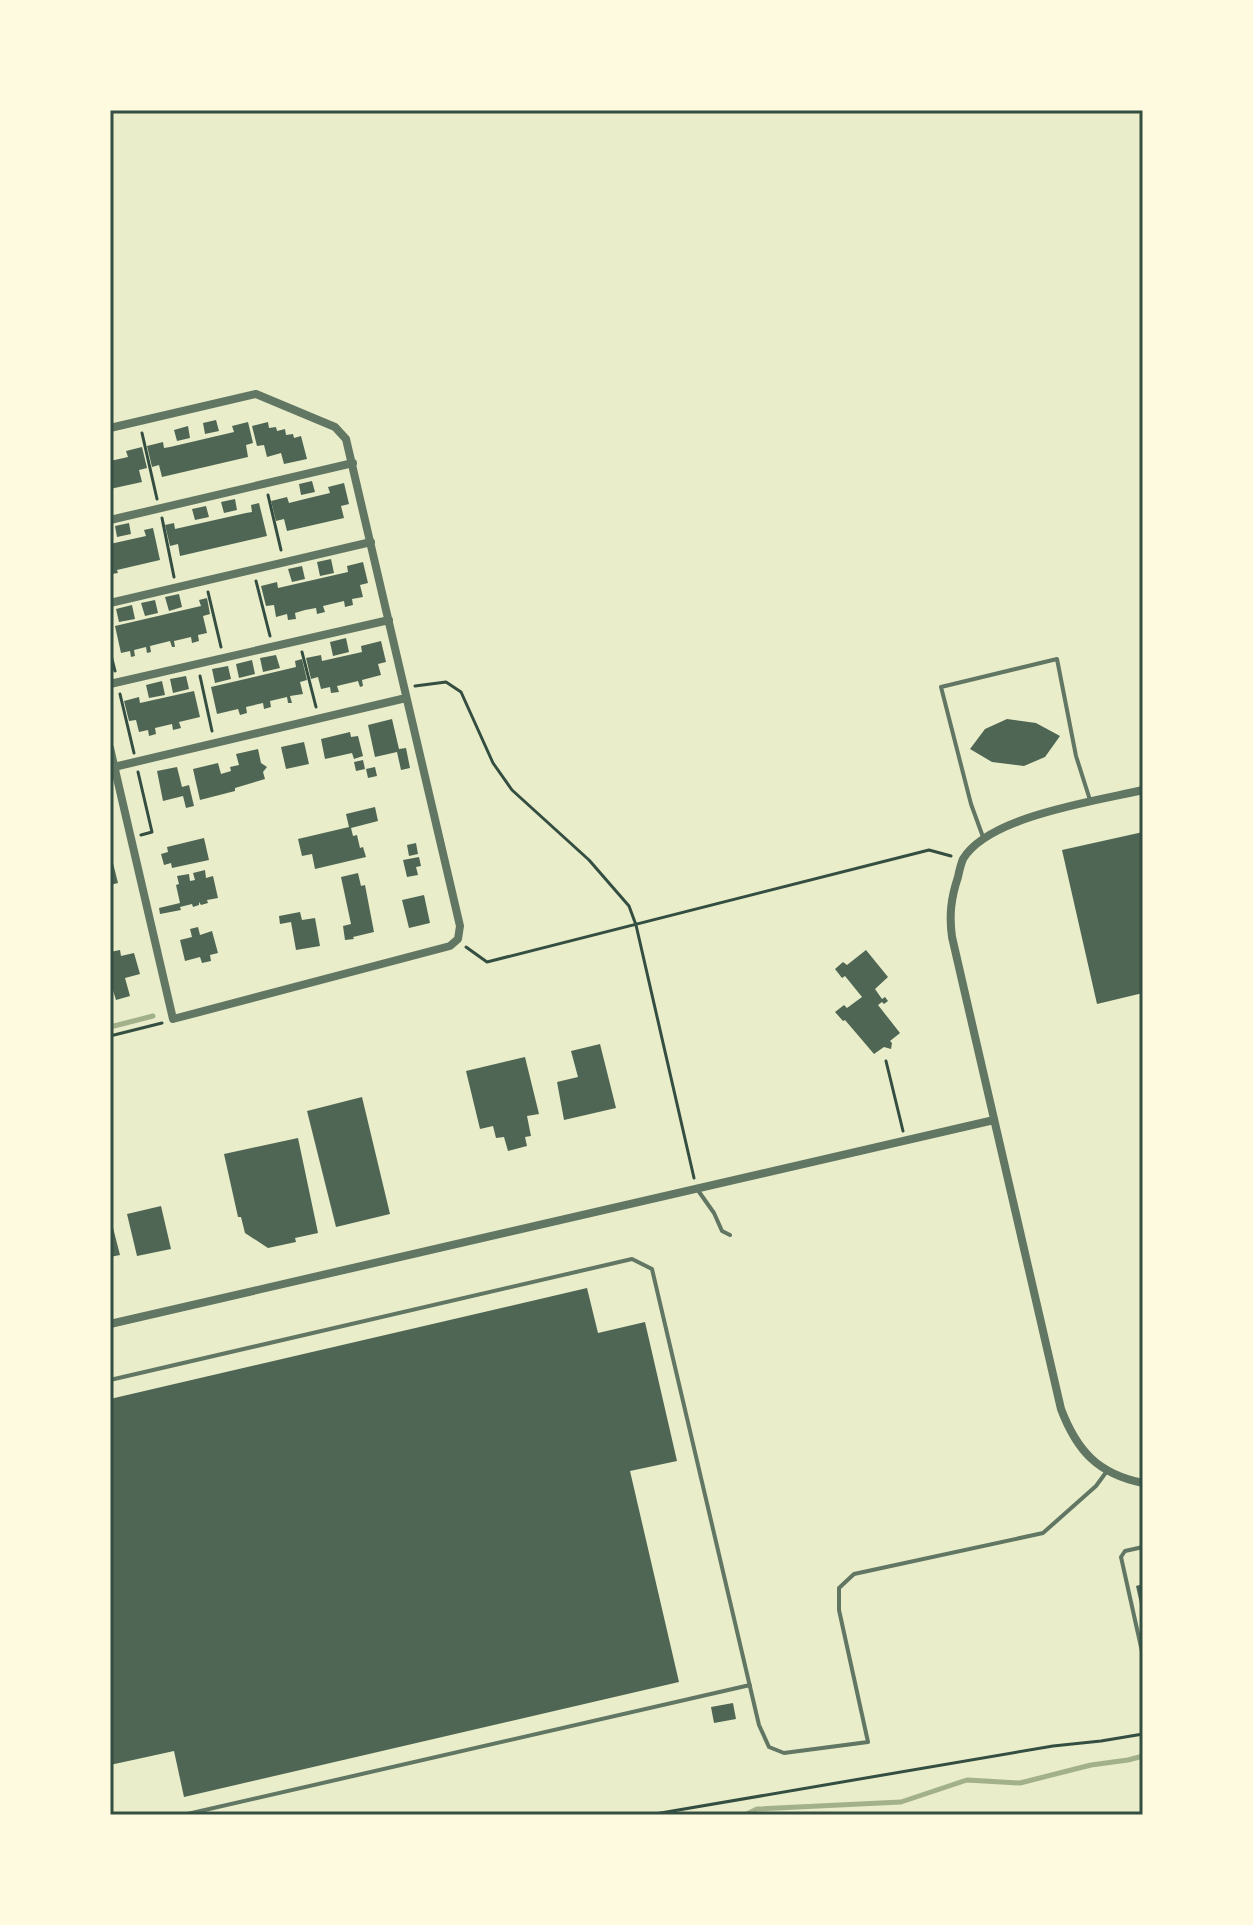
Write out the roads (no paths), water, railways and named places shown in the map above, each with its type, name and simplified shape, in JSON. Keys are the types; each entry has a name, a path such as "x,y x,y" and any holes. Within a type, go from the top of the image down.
{"street":[{"path":"110,428 256,394 335,427 346,439 460,926 458,939 450,946 173,1019 110,748"},
{"path":"110,520 353,463"},
{"path":"110,603 371,542"},
{"path":"110,684 389,620"},
{"path":"114,767 406,698"},
{"path":"1143,790 1033,816 1005,826 984,839 964,859 949,915 1061,1409 1069,1431 1086,1455 1107,1471 1143,1483"},
{"path":"110,1324 994,1120"}],"lane":[{"path":"984,839 971,804 941,687 1057,659 1076,756 1091,802"},
{"path":"697,1189 712,1209 722,1231 730,1235"},
{"path":"110,1380 632,1259 652,1269 759,1725 769,1747 784,1753 868,1742 839,1610 839,1588 854,1574 1043,1533 1096,1486 1107,1471"},
{"path":"1143,1547 1125,1551 1121,1557 1143,1656"},
{"path":"183,1815 750,1685"}],"waterway":[{"path":"110,1027 153,1016"},
{"path":"745,1815 757,1809 901,1802 967,1780 1020,1783 1143,1756"}]}
